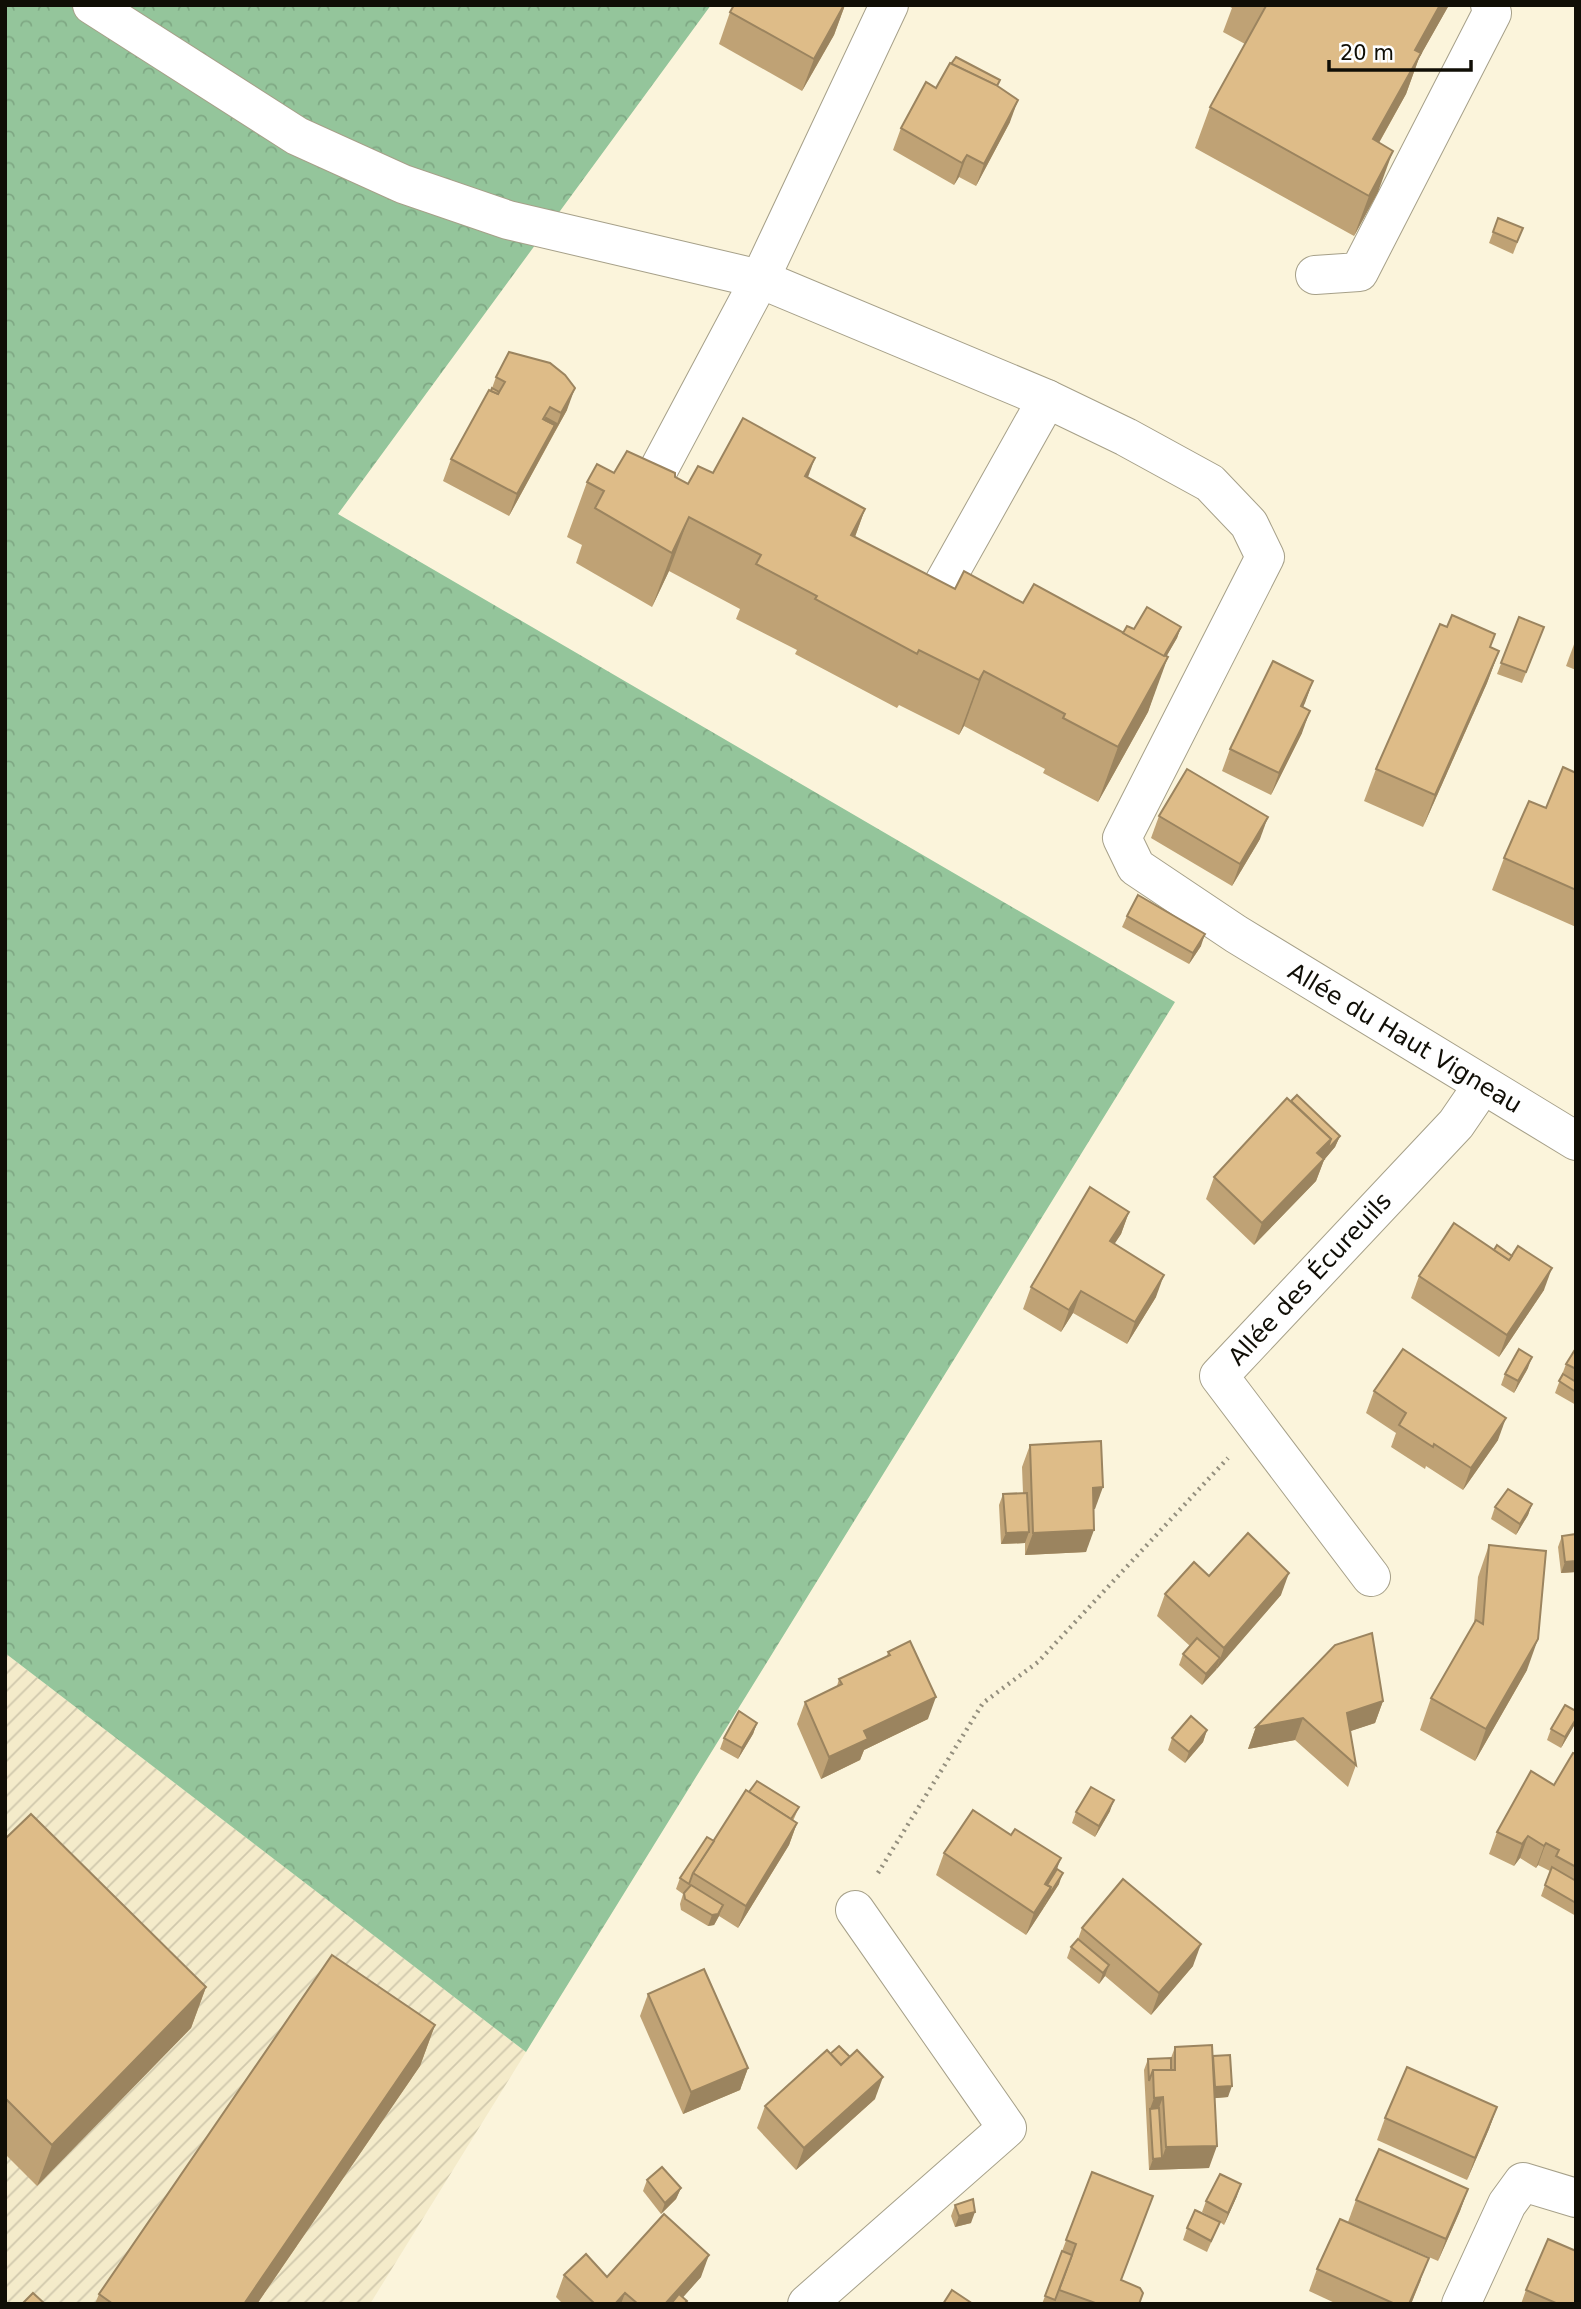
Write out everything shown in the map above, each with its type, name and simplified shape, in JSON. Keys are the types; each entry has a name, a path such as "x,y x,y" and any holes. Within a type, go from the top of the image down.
{"street":[{"path":"92,5 297,136 403,184 508,220 760,279 1047,399 941,588"},
{"path":"646,493 760,279 889,5"},
{"path":"1315,275 1359,272 1492,13 1490,5"},
{"name":"Allée du Haut Vigneau","path":"1047,399 1126,437 1210,483 1249,524 1265,557 1122,838 1136,867 1236,934 1576,1141"},
{"name":"Allée des Écureuils","path":"1371,1577 1219,1376 1456,1124 1482,1086"},
{"path":"807,2304 1007,2128 855,1910"},
{"path":"1461,2304 1507,2204 1523,2182 1576,2198"}],"path":[{"path":"855,1910 983,1703 1038,1662 1257,1427"}],"shaded area":[{"path":"5,1653 526,2052 370,2304 5,2304"}],"green space":[{"path":"5,5 711,5 338,514 1175,1002 526,2052 5,1653"}],"building":[{"path":"734,5 844,5 814,59 730,12"},
{"path":"1264,5 1440,5 1415,50 1421,53 1373,139 1393,151 1369,196 1210,107 1266,6"},
{"path":"956,57 1000,80 997,86 951,64"},
{"path":"950,63 996,85 1018,100 984,164 967,155 962,163 901,128 926,82 936,88"},
{"path":"1498,218 1523,228 1517,242 1493,232"},
{"path":"509,352 550,363 565,375 575,388 561,413 550,407 543,419 555,425 517,494 451,459 489,390 498,394 505,382 496,377"},
{"path":"546,418 557,424 551,436 555,425 545,420"},
{"path":"743,418 815,458 805,476 865,509 851,535 955,589 964,571 1023,603 1034,584 1168,657 1118,747 1063,718 1065,714 984,671 979,680 919,650 917,654 756,564 761,555 689,517 672,553 595,508 604,491 587,482 597,464 614,473 627,451 675,473 675,477 688,484 698,466 713,473"},
{"path":"1147,607 1181,627 1164,656 1123,633 1127,626 1134,629"},
{"path":"1452,615 1495,634 1490,647 1499,651 1435,795 1376,769 1440,624 1447,627"},
{"path":"1519,617 1544,627 1526,672 1501,663"},
{"path":"1273,661 1313,681 1301,706 1310,711 1279,773 1230,749"},
{"path":"1563,767 1576,773 1576,890 1504,858 1529,801 1546,808"},
{"path":"1187,769 1268,817 1240,864 1159,816"},
{"path":"1138,895 1205,934 1193,953 1127,916"},
{"path":"1297,1095 1340,1136 1327,1150 1331,1139 1291,1101"},
{"path":"1287,1098 1331,1139 1317,1153 1324,1159 1262,1223 1214,1177"},
{"path":"1090,1187 1129,1212 1110,1241 1164,1275 1135,1322 1081,1291 1069,1310 1031,1287"},
{"path":"1454,1223 1509,1260 1518,1246 1552,1268 1507,1335 1419,1276"},
{"path":"1497,1245 1512,1256 1509,1260 1494,1250"},
{"path":"1576,1348 1576,1369 1566,1364"},
{"path":"1403,1349 1506,1418 1471,1468 1399,1425 1406,1413 1374,1391"},
{"path":"1519,1349 1532,1357 1518,1381 1505,1374"},
{"path":"1563,1374 1576,1382 1576,1392 1559,1381"},
{"path":"1101,1441 1103,1487 1093,1488 1094,1530 1033,1533 1030,1445"},
{"path":"1508,1489 1532,1504 1520,1524 1495,1507"},
{"path":"1027,1493 1029,1532 1006,1533 1003,1494"},
{"path":"1248,1533 1289,1573 1224,1648 1165,1594 1194,1562 1209,1576"},
{"path":"1576,1534 1576,1561 1565,1562 1562,1536"},
{"path":"1489,1545 1546,1551 1538,1639 1486,1729 1431,1698 1476,1620 1483,1624"},
{"path":"1372,1633 1383,1701 1347,1713 1356,1765 1303,1718 1256,1727 1335,1645"},
{"path":"1197,1638 1220,1658 1206,1674 1183,1654"},
{"path":"910,1641 936,1697 864,1731 868,1739 829,1757 805,1702 842,1684 839,1679 890,1655 888,1652"},
{"path":"1565,1705 1576,1711 1576,1719 1565,1737 1551,1729"},
{"path":"739,1711 757,1723 742,1748 724,1738"},
{"path":"1191,1716 1207,1730 1189,1752 1172,1738"},
{"path":"1573,1753 1576,1754 1576,1867 1556,1856 1559,1850 1546,1843 1544,1846 1528,1836 1522,1844 1497,1832 1531,1771 1554,1785"},
{"path":"757,1781 799,1807 791,1819 749,1792"},
{"path":"1091,1787 1114,1800 1099,1826 1076,1812"},
{"path":"746,1790 797,1823 746,1906 693,1873"},
{"path":"973,1810 1011,1835 1015,1829 1061,1858 1045,1884 1051,1887 1034,1913 944,1853"},
{"path":"31,1814 206,1987 52,2145 5,2098 5,1839"},
{"path":"707,1837 714,1841 689,1884 680,1878"},
{"path":"1552,1867 1576,1881 1576,1903 1545,1885"},
{"path":"1057,1869 1063,1873 1047,1898 1051,1887 1047,1885"},
{"path":"1123,1879 1201,1944 1159,1993 1082,1928"},
{"path":"691,1885 723,1905 718,1914 712,1915 685,1899 684,1893"},
{"path":"1078,1939 1109,1965 1103,1973 1071,1947"},
{"path":"332,1955 435,2025 244,2304 113,2304 99,2294"},
{"path":"704,1969 748,2068 691,2092 648,1994"},
{"path":"1212,2045 1217,2146 1166,2147 1163,2097 1154,2098 1153,2070 1175,2070 1175,2047"},
{"path":"839,2046 850,2057 841,2065 830,2054"},
{"path":"827,2050 841,2065 857,2050 883,2077 804,2148 765,2106"},
{"path":"1230,2055 1232,2086 1215,2087 1213,2056"},
{"path":"1171,2058 1171,2070 1153,2070 1149,2081 1148,2059"},
{"path":"1407,2067 1497,2107 1475,2158 1385,2118"},
{"path":"1159,2108 1162,2158 1153,2159 1150,2109"},
{"path":"1379,2149 1468,2189 1446,2239 1356,2200"},
{"path":"662,2167 681,2188 665,2203 647,2180"},
{"path":"1092,2172 1153,2196 1121,2280 1140,2288 1143,2293 1139,2304 1098,2304 1059,2290 1076,2244 1066,2240"},
{"path":"1220,2174 1241,2184 1228,2213 1206,2201"},
{"path":"973,2199 975,2212 959,2216 955,2205"},
{"path":"1195,2210 1220,2222 1211,2241 1187,2228"},
{"path":"664,2214 709,2255 665,2304 638,2304 625,2293 615,2304 595,2304 564,2275 586,2254 607,2277"},
{"path":"1340,2219 1429,2258 1409,2304 1395,2304 1317,2269"},
{"path":"1548,2239 1576,2251 1576,2304 1558,2304 1526,2290"},
{"path":"1062,2251 1072,2255 1055,2300 1045,2296"},
{"path":"952,2290 973,2304 943,2304"},
{"path":"33,2293 45,2304 22,2304"},
{"path":"679,2294 687,2301 684,2304 671,2304"}]}
